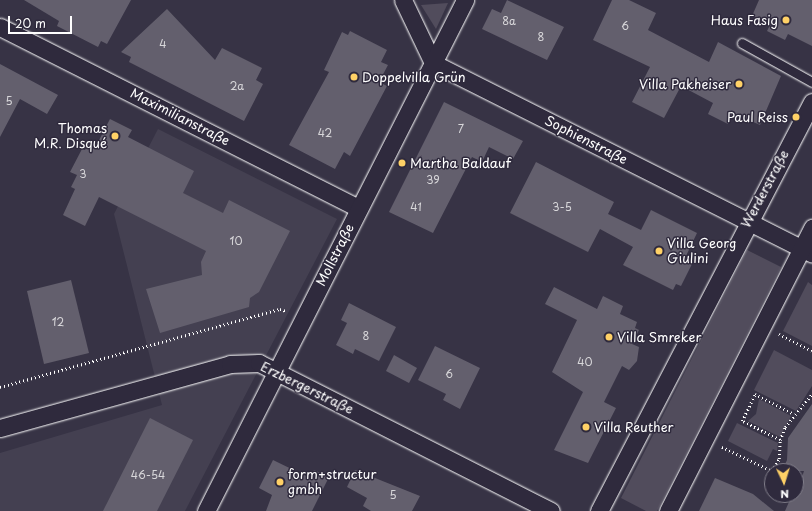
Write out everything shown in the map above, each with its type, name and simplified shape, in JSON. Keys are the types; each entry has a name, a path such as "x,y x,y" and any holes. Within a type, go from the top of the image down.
{"street":[{"path":"403,0 433,63"},
{"name":"Mollstraße","path":"206,511 465,0"},
{"name":"Maximilianstraße","path":"0,27 359,208"},
{"name":"Sophienstraße","path":"433,63 807,252"},
{"name":"Werderstraße","path":"599,511 747,222 812,102"},
{"path":"668,511 763,326 807,252 812,228"},
{"name":"Erzbergerstraße","path":"0,428 230,364 259,363 551,511"}],"lane":[{"path":"742,43 812,82"}],"path":[{"path":"0,387 280,309 303,319"},
{"path":"763,326 812,351"},
{"path":"780,440 742,421 755,394 794,414"},
{"path":"777,463 779,459 780,440 794,414 812,394"},
{"path":"705,438 764,467"}],"shaded area":[{"path":"448,3 436,29 421,5"},
{"path":"158,129 337,219 185,511 0,511 0,453 162,405 114,214"},
{"path":"747,250 781,267 657,511 646,511 621,498"},
{"path":"808,282 812,285 812,346 783,331"},
{"path":"774,350 812,370 812,386 796,411 754,390"},
{"path":"759,399 791,416 780,437 748,421 756,414"},
{"path":"737,423 778,443 777,451 773,449 767,461 728,441"}],"building":[{"path":"24,0 131,0 107,44 101,41 98,47 57,26 59,21"},
{"path":"507,0 564,27 547,60 482,29 492,9 501,13"},
{"path":"612,0 629,0 656,13 648,30 709,62 718,42 781,76 760,125 733,113 728,124 708,114 713,103 681,86 664,118 632,102 650,67 593,40"},
{"name":"Haus Fasig","path":"759,0 812,0 812,46 788,34 785,40 767,31 770,25 752,16"},
{"path":"167,9 215,60 222,48 262,68 256,80 263,84 244,121 129,62 131,57 121,52"},
{"path":"350,31 387,50 381,62 388,65 379,82 387,86 350,156 344,152 335,169 289,145 329,72 324,70 342,32 348,35"},
{"path":"0,64 58,95 47,114 20,99 0,137"},
{"path":"444,102 523,141 513,159 489,147 482,162 472,157 433,233 389,212"},
{"path":"110,119 132,130 128,137 194,171 183,193 223,213 229,200 290,231 259,292 250,298 249,307 160,333 146,289 202,275 201,262 206,251 99,197 85,226 63,215 75,189 71,187 77,175 70,172 82,149 85,150 89,142 96,146"},
{"path":"536,162 614,202 608,214 641,230 651,210 697,233 686,256 694,260 681,286 676,284 673,290 623,265 633,247 600,229 588,252 510,213"},
{"path":"71,280 89,353 44,364 27,291"},
{"path":"554,287 597,309 603,296 623,306 620,314 637,322 635,328 639,330 632,344 639,347 637,361 629,370 622,366 604,402 616,408 588,463 554,450 583,392 552,372 577,320 545,304"},
{"path":"349,303 396,327 379,361 355,349 353,354 336,345 347,323 341,320"},
{"path":"435,346 480,368 460,409 443,400 446,394 418,380"},
{"path":"394,355 417,368 409,383 386,371"},
{"path":"812,404 812,511 785,511 788,503 804,503 804,463 786,463 788,438"},
{"path":"150,418 193,440 157,511 103,511"},
{"path":"273,460 310,478 314,470 329,477 312,511 266,511 272,495 259,488"},
{"path":"355,470 420,496 412,511 371,511 363,506 367,498 347,487"},
{"path":"715,478 753,494 774,511 699,511"}],"place":[{"name":"Haus Fasig","path":"786,20"},
{"name":"Doppelvilla Grün","path":"354,77"},
{"name":"Villa Pakheiser","path":"739,84"},
{"name":"Paul Reiss","path":"796,117"},
{"name":"Thomas M.R. Disqué","path":"115,136"},
{"name":"Martha Baldauf","path":"402,163"},
{"name":"Villa Georg Giulini","path":"659,251"},
{"name":"Villa Smreker","path":"609,337"},
{"name":"Villa Reuther","path":"586,427"},
{"name":"form+structur gmbh","path":"280,482"}]}
